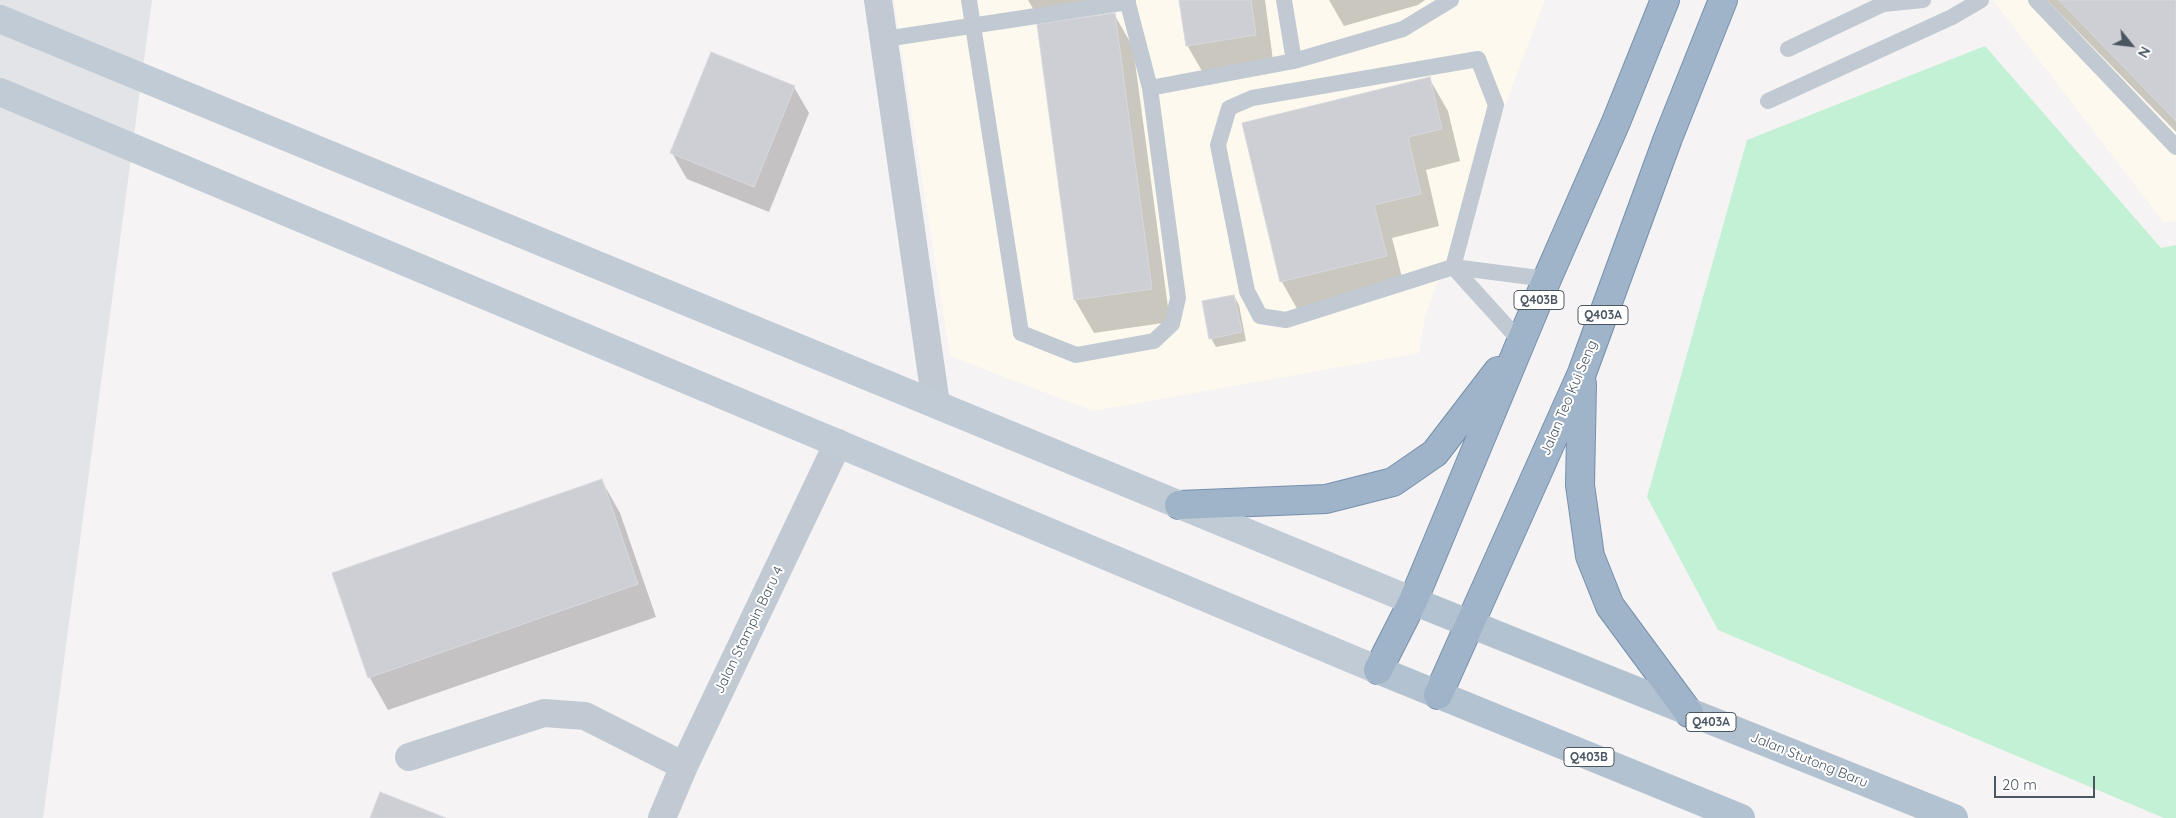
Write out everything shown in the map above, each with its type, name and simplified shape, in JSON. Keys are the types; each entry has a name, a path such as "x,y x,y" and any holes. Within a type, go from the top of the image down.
{"highway":[{"name":"Q403B","path":"1378,670 1413,601 1521,342 1616,122 1665,0"},
{"name":"Jalan Teo Kui Seng","path":"1470,624 1582,373 1668,138 1723,0"},
{"path":"1179,505 1326,500 1394,482 1435,453 1521,342"},
{"path":"1582,373 1580,485 1590,556 1610,606 1689,713"},
{"name":"Q403A","path":"1438,695 1470,624"}],"main road":[{"path":"0,19 1413,601"},
{"path":"0,92 1438,695"},
{"name":"Jalan Stutong Baru","path":"1413,601 1954,818"},
{"name":"Q403B","path":"1438,695 1740,818"}],"street":[{"path":"878,0 936,404"},
{"name":"Jalan Stampin Baru 4","path":"662,818 684,766 838,443"},
{"path":"409,757 544,713 584,716 684,766"}],"lane":[{"path":"884,39 973,27 1127,1 1150,88 1178,298 1172,324 1154,341 1076,355 1021,333 973,27 969,0"},
{"path":"1284,0 1294,61"},
{"path":"1150,88 1294,61 1403,29 1451,0"},
{"path":"1788,49 1883,4 1923,0"},
{"path":"1768,101 1960,4 1981,0"},
{"path":"2036,0 2176,147"},
{"path":"1453,266 1496,105 1478,59 1252,98 1229,108 1218,145 1247,292 1260,316 1286,320 1453,266 1548,279"},
{"path":"1453,266 1521,342"}],"shaded area":[{"path":"0,0 152,0 43,818 0,818"},
{"path":"894,0 1545,0 1425,316 1419,353 1093,411 950,356"},
{"path":"1993,0 2176,0 2176,220 2164,223"}],"green space":[{"path":"1985,46 2161,248 2176,245 2176,818 2164,818 1718,630 1647,497 1747,140"}],"building":[{"path":"1179,0 1251,0 1256,35 1186,46"},
{"path":"2059,0 2176,0 2176,121"},
{"path":"1115,13 1152,289 1074,300 1037,24"},
{"path":"711,52 795,86 754,187 670,153"},
{"path":"1430,77 1442,129 1408,137 1421,194 1374,205 1387,256 1280,282 1242,123"},
{"path":"1234,295 1242,332 1209,339 1202,301"},
{"path":"602,479 638,584 368,678 332,573"},
{"path":"380,792 446,818 370,818"}]}
